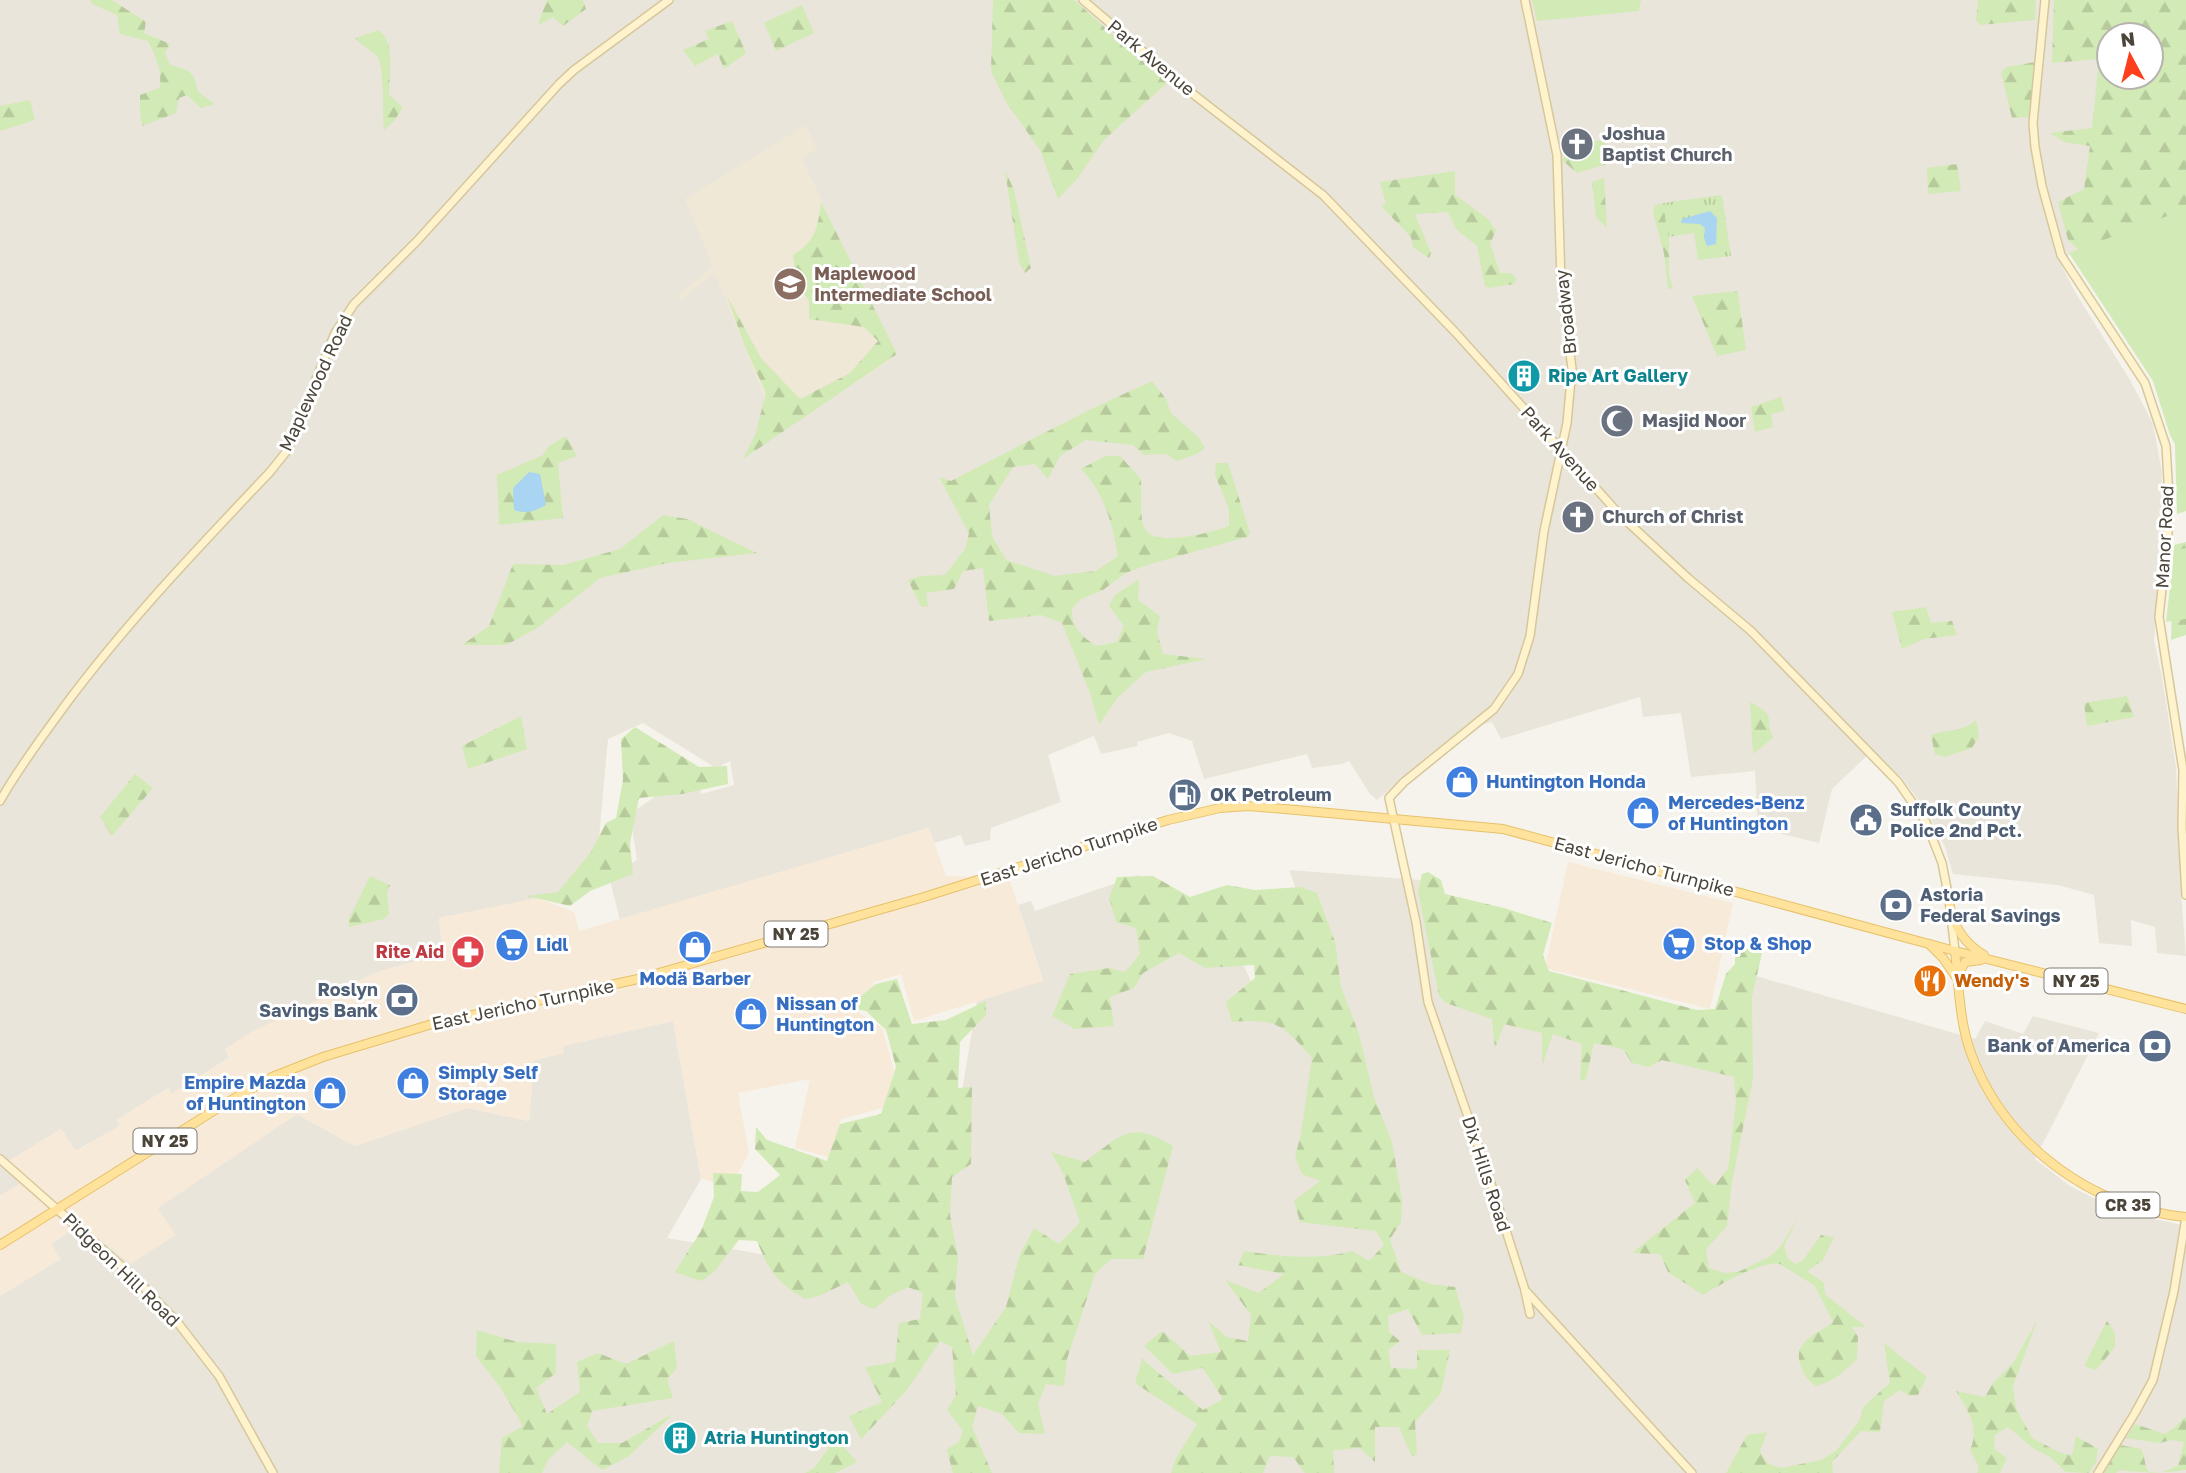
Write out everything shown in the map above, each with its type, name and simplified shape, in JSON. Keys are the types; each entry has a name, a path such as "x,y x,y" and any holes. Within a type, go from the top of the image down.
{"main road":[{"name":"East Jericho Turnpike","path":"0,1245 226,1103 272,1077 323,1057 432,1024 648,977 925,897 1196,812 1248,806 1503,829 1955,951 2186,1009"},
{"path":"1950,907 1962,937 1977,951 1993,960"},
{"path":"1926,943 1944,958 1958,979"},
{"name":"CR 35","path":"1955,951 1966,1037 1972,1056 2005,1116 2042,1157 2074,1180 2102,1195 2139,1209 2186,1217"},
{"path":"1958,979 1959,970 1965,962 1993,960"}],"street":[{"name":"Maplewood Road","path":"0,801 37,744 111,646 286,452 335,334 354,304 417,241 574,70 669,0"},
{"name":"Park Avenue","path":"1083,0 1193,94 1323,195 1456,333 1620,514 1668,560 1751,631 1898,782 1916,806 1935,843 1946,878 1955,951"},
{"name":"Broadway","path":"1392,818 1389,798 1404,782 1494,709 1518,674 1530,636 1544,531 1569,414 1572,369 1562,293 1558,167 1525,0"},
{"name":"Manor Road","path":"2045,0 2033,134 2042,186 2059,247 2074,276 2145,383 2166,446 2170,514 2160,617 2183,770 2182,827 2186,895"},
{"name":"Dix Hills Road","path":"1392,818 1416,922 1426,997 1525,1290 1692,1473"},
{"name":"Pidgeon Hill Road","path":"0,1159 149,1293 200,1351 219,1376 273,1473"},
{"path":"2098,1473 2153,1380 2174,1291 2186,1217"},
{"path":"1525,1290 1530,1314"}],"shaded area":[{"path":"0,0 2186,0 2186,209 2070,253 2062,266 2153,424 2162,473 2163,545 2154,640 2176,767 2186,956 2157,953 2155,927 2131,920 2132,946 2099,943 2094,895 2058,885 1953,874 1945,847 1928,813 1901,777 1873,750 1832,789 1819,843 1758,828 1755,771 1691,777 1681,713 1643,717 1640,697 1501,739 1492,722 1463,729 1377,800 1370,794 1349,761 1312,768 1307,754 1204,779 1192,741 1169,733 1137,742 1138,746 1101,754 1094,736 1048,755 1061,802 991,828 990,840 965,846 961,835 934,843 929,828 620,920 609,877 637,860 630,814 659,794 700,783 701,794 734,785 730,761 716,768 643,723 608,739 598,849 582,890 439,918 443,954 377,972 230,1057 172,1094 168,1088 117,1120 120,1126 75,1151 61,1129 8,1162 29,1178 0,1196"},
{"name":"Maplewood Intermediate School","path":"806,125 817,149 802,158 894,358 778,433 715,273 680,300 677,296 713,267 685,199"},
{"path":"929,828 946,876 1009,878 1043,981 914,1021 901,974 873,982 877,997 849,1006 882,1028 894,1070 886,1107 841,1119 832,1158 795,1148 810,1079 738,1093 749,1153 731,1186 701,1179 673,1021 563,1046 564,1053 534,1060 529,1121 467,1108 355,1146 297,1114 158,1208 176,1235 130,1264 81,1224 51,1244 61,1259 0,1296 0,1196 28,1178 8,1161 61,1129 76,1151 120,1126 117,1120 168,1088 172,1094 229,1058 225,1049 253,1031 377,972 443,954 439,918 537,898 574,912 579,931"},
{"path":"1568,862 1733,903 1710,1009 1545,968"},
{"path":"1289,870 1420,880 1445,997 1745,1075 1749,974 1975,1039 1985,1021 2023,1034 2033,1016 2099,1033 2035,1159 2070,1186 2107,1205 2132,1214 2186,1226 2186,1473 0,1473 0,1296 60,1259 51,1244 81,1224 131,1264 157,1208 297,1114 355,1146 467,1108 529,1121 534,1060 563,1053 563,1046 673,1021 701,1179 667,1238 930,1283 977,1001 1043,980 1018,905 1031,901 1035,911 1139,875 1159,943 1225,924 1266,1015 1342,1012"}],"green space":[{"path":"91,0 112,0 146,22 144,33 170,44 165,53 170,65 190,72 198,92 215,104 201,108 187,95 179,98 176,113 142,126 140,95 160,88 156,58 148,41 120,34 117,15 92,4"},
{"path":"547,0 583,0 586,9 563,26 553,17 538,25"},
{"path":"993,0 1074,0 1167,83 1104,140 1077,179 1058,199 1040,150 1006,102 991,71"},
{"path":"1532,0 1641,0 1639,11 1537,21"},
{"path":"1978,0 2036,0 2035,20 1980,25 1976,20"},
{"path":"2054,0 2186,0 2186,281 2081,252 2068,240 2058,202 2084,189 2090,146 2064,142 2050,133 2092,128 2096,91 2165,91 2165,21 2095,21 2095,59 2052,63"},
{"path":"802,5 814,33 776,51 764,23"},
{"path":"732,21 746,53 724,69 718,54 695,66 683,50 709,39 705,31"},
{"path":"379,30 390,51 389,95 403,107 384,130 380,61 355,38"},
{"path":"2036,62 2030,117 2012,118 2001,72 2007,67"},
{"path":"30,100 35,120 0,131 0,106"},
{"path":"1606,140 1607,164 1577,173 1562,160 1565,156 1592,153 1595,141"},
{"path":"1957,164 1961,191 1928,194 1927,168"},
{"path":"1005,170 1014,190 1031,268 1025,273 1019,262"},
{"path":"1455,171 1455,195 1488,219 1496,231 1490,243 1500,273 1511,273 1517,279 1514,284 1489,288 1485,286 1477,246 1456,229 1448,212 1415,214 1431,253 1429,258 1413,247 1411,237 1381,206 1386,204 1380,182"},
{"path":"1604,178 1607,228 1596,217 1592,182"},
{"path":"1722,195 1731,256 1698,260 1694,233 1668,237 1663,203"},
{"path":"821,202 897,354 743,459 755,435 766,393 745,347 727,296 761,358 800,399 850,373 878,341 864,327 809,319 809,300 797,287 793,255 811,239 819,219"},
{"path":"1663,203 1669,242 1669,273 1673,288 1668,289 1664,253 1653,213 1655,205"},
{"path":"2186,209 2186,511 2177,514 2175,444 2153,381 2069,253"},
{"path":"1736,291 1746,350 1717,356 1692,296"},
{"path":"1152,381 1166,399 1171,413 1198,437 1205,448 1177,461 1166,454 1144,455 1133,445 1086,440 1060,456 1048,479 1035,464 1013,467 989,505 992,536 1006,560 1055,576 1096,571 1118,556 1102,498 1081,469 1105,456 1120,456 1141,479 1141,512 1145,529 1151,535 1172,538 1198,535 1229,526 1229,509 1215,475 1216,463 1228,463 1250,533 1247,537 1126,573 1103,590 1081,599 1072,609 1078,631 1096,646 1117,642 1124,626 1109,606 1115,595 1139,579 1138,600 1160,616 1157,632 1163,654 1206,659 1146,672 1118,697 1099,725 1090,693 1062,623 1041,615 989,621 983,568 963,571 954,589 926,593 928,606 921,607 908,580 920,576 945,575 965,549 969,533 939,477 951,481"},
{"path":"1781,397 1785,411 1771,414 1773,427 1755,432 1751,407"},
{"path":"566,436 577,456 558,463 563,518 499,525 497,475 543,455 548,447"},
{"path":"663,515 687,519 757,553 668,563 600,578 536,629 506,645 462,645 489,626 513,564 563,565 620,549"},
{"path":"2186,542 2186,635 2171,640 2174,545"},
{"path":"2186,548 2186,619 2166,622 2174,551"},
{"path":"1926,607 1931,623 1952,621 1957,635 1924,639 1902,649 1892,612"},
{"path":"2127,696 2134,717 2087,726 2084,703"},
{"path":"1750,702 1767,713 1773,738 1753,754"},
{"path":"521,716 527,749 468,769 462,746"},
{"path":"1976,720 1979,736 1972,748 1945,757 1935,754 1931,735 1959,729"},
{"path":"635,727 699,767 727,766 728,784 682,794 639,798 630,843 633,874 590,891 570,906 527,896 558,892 591,852 606,823 616,818 623,780 621,739"},
{"path":"135,774 153,788 112,836 100,817"},
{"path":"1428,872 1441,880 1445,894 1552,923 1543,955 1549,971 1697,1010 1715,1009 1726,974 1735,964 1735,948 1762,953 1752,997 1753,1079 1732,1182 1727,1226 1706,1249 1709,1268 1724,1273 1738,1272 1769,1257 1780,1247 1798,1218 1784,1246 1788,1259 1796,1264 1803,1260 1821,1235 1834,1237 1823,1260 1807,1271 1824,1283 1825,1294 1866,1327 1852,1327 1858,1337 1857,1359 1843,1372 1816,1386 1804,1374 1800,1364 1800,1349 1808,1339 1833,1322 1815,1286 1780,1264 1763,1265 1753,1269 1703,1295 1668,1272 1660,1254 1632,1253 1695,1203 1685,1180 1697,1168 1714,1186 1728,1169 1736,1102 1734,1077 1662,1060 1649,1067 1632,1063 1623,1049 1594,1043 1586,1079 1580,1081 1582,1044 1553,1034 1542,1065 1542,1033 1504,1024 1495,1049 1492,1019 1446,1003 1439,996 1418,891 1422,874"},
{"path":"370,876 390,885 387,892 389,914 384,919 349,927 349,919"},
{"path":"1153,876 1190,897 1227,885 1255,890 1301,887 1317,893 1335,942 1341,987 1359,1034 1374,1097 1392,1142 1402,1200 1401,1222 1390,1239 1401,1272 1430,1284 1455,1287 1464,1317 1461,1333 1422,1335 1408,1309 1388,1316 1389,1332 1400,1341 1388,1350 1391,1368 1417,1369 1417,1350 1450,1350 1441,1393 1415,1422 1417,1453 1412,1457 1399,1427 1375,1427 1375,1462 1360,1448 1333,1450 1334,1473 1305,1473 1293,1457 1270,1456 1263,1473 1171,1473 1176,1458 1197,1424 1135,1383 1142,1359 1203,1410 1223,1399 1203,1368 1173,1374 1144,1346 1162,1331 1190,1356 1221,1352 1208,1321 1227,1337 1248,1341 1251,1315 1225,1280 1259,1293 1284,1274 1238,1265 1244,1251 1312,1257 1352,1251 1369,1261 1384,1245 1376,1231 1300,1222 1294,1201 1320,1181 1302,1174 1295,1157 1312,1058 1294,1038 1278,1026 1259,1021 1232,1022 1226,1002 1255,978 1254,965 1205,968 1179,953 1143,973 1134,988 1110,997 1114,1026 1075,1029 1052,1016 1070,974 1109,968 1125,972 1140,954 1136,928 1116,922 1109,898 1117,877"},
{"path":"897,979 912,1024 946,1020 986,1001 986,1015 960,1042 958,1088 972,1087 971,1164 952,1177 950,1215 958,1257 955,1297 973,1355 1006,1307 1020,1254 1034,1228 1059,1244 1080,1222 1063,1173 1051,1152 1085,1162 1117,1138 1135,1132 1146,1133 1173,1146 1143,1259 1111,1259 1095,1274 1067,1359 1064,1386 1046,1384 1038,1404 1045,1434 1019,1433 1002,1414 978,1406 972,1427 992,1473 953,1473 947,1449 959,1442 963,1431 947,1410 956,1395 952,1347 940,1341 907,1390 861,1439 849,1416 882,1402 865,1367 895,1362 899,1323 920,1319 923,1293 908,1287 891,1295 874,1309 861,1304 848,1282 819,1296 805,1299 775,1275 757,1241 739,1240 713,1273 701,1281 675,1272 701,1231 714,1197 713,1173 742,1174 741,1191 758,1192 780,1175 755,1149 756,1127 767,1140 827,1161 840,1124 881,1114 896,1067 886,1030 866,1011 837,1005 860,997 876,984"},
{"path":"2037,1321 2013,1386 2016,1408 2032,1438 2061,1453 2072,1455 2076,1436 2098,1449 2096,1462 2089,1473 2066,1472 2008,1427 1995,1435 1994,1449 2007,1458 2000,1473 1977,1473 1979,1467 1970,1450 1973,1427 1956,1391 1985,1397 1993,1383 2013,1363"},
{"path":"2107,1321 2115,1333 2115,1347 2096,1370 2084,1366"},
{"path":"477,1330 517,1342 556,1344 556,1373 536,1388 547,1414 580,1392 577,1362 598,1353 626,1364 674,1341 677,1368 667,1379 673,1398 592,1411 587,1426 598,1443 622,1443 674,1413 629,1456 602,1470 567,1442 548,1460 542,1473 499,1473 502,1438 523,1426 500,1387 476,1356"},
{"path":"1884,1343 1927,1377 1918,1395 1910,1396 1900,1390 1884,1401 1880,1432 1861,1431 1832,1462 1833,1473 1726,1473 1747,1435 1767,1432 1760,1451 1767,1463 1781,1468 1821,1460 1836,1451 1859,1421 1864,1406 1890,1383"},
{"path":"2186,1416 2186,1470 2160,1472 2178,1466 2184,1442 2171,1440 2160,1443 2126,1438 2135,1424 2165,1434"},
{"path":"836,1438 857,1462 835,1473 805,1473 814,1468"},
{"path":"2120,1445 2141,1449 2149,1472 2119,1470 2116,1473 2104,1473"}],"water":[{"path":"1710,211 1717,218 1716,244 1707,246 1705,228 1700,224 1681,223 1682,219"},
{"path":"529,472 540,474 546,505 530,512 514,510 513,488"}],"place":[{"name":"Joshua Baptist Church","path":"1577,144"},
{"name":"Maplewood Intermediate School","path":"790,284"},
{"name":"Ripe Art Gallery","path":"1524,376"},
{"name":"Masjid Noor","path":"1617,421"},
{"name":"Church of Christ","path":"1578,517"},
{"name":"Huntington Honda","path":"1462,782"},
{"name":"OK Petroleum","path":"1185,795"},
{"name":"Mercedes-Benz of Huntington","path":"1643,813"},
{"name":"Suffolk County Police 2nd Pct.","path":"1866,820"},
{"name":"Astoria Federal Savings","path":"1896,905"},
{"name":"Stop & Shop","path":"1679,944"},
{"name":"Lidl","path":"512,945"},
{"name":"Modä Barber","path":"695,947"},
{"name":"Rite Aid","path":"468,952"},
{"name":"Wendy's","path":"1930,981"},
{"name":"Roslyn Savings Bank","path":"402,1000"},
{"name":"Nissan of Huntington","path":"751,1014"},
{"name":"Bank of America","path":"2155,1046"},
{"name":"Simply Self Storage","path":"413,1083"},
{"name":"Empire Mazda of Huntington","path":"330,1093"},
{"name":"Atria Huntington","path":"680,1438"}]}
